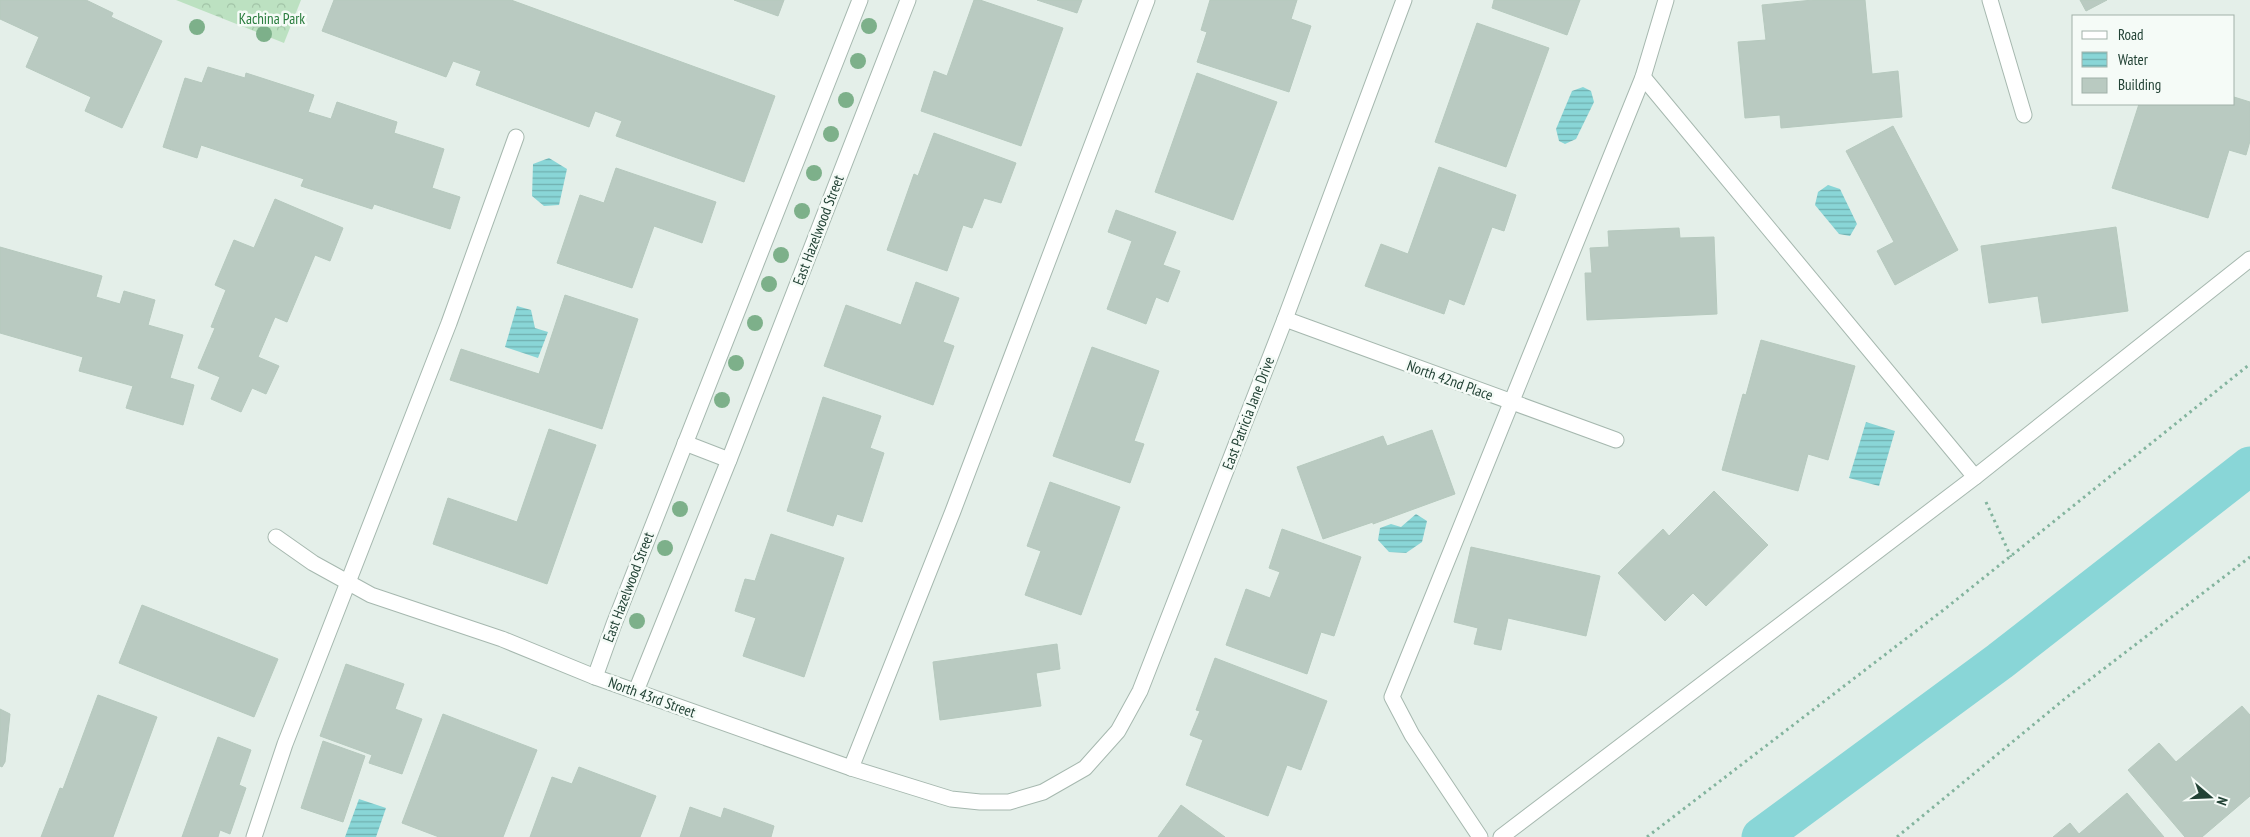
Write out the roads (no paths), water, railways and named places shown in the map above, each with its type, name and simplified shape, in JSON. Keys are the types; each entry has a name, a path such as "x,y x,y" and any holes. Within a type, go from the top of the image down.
{"street":[{"name":"East Hazelwood Street","path":"595,677 860,0"},
{"name":"East Hazelwood Street","path":"636,691 729,460 908,0"},
{"path":"851,768 953,511 1147,0"},
{"name":"East Patricia Jane Drive","path":"1043,792 1084,768 1118,731 1140,691 1285,319 1404,0"},
{"path":"1480,837 1412,735 1392,697 1642,77 1666,0"},
{"path":"1990,0 2024,115"},
{"path":"1642,77 1975,477"},
{"path":"254,837 285,744 449,323 516,137"},
{"path":"1500,837 1975,477 2250,258"},
{"name":"North 42nd Place","path":"1285,319 1616,440"},
{"path":"685,443 729,460"},
{"name":"North 43rd Street","path":"276,537 313,563 371,595 502,639 595,677 851,768 951,799 1008,802 1043,792"}],"water":[{"path":"1583,87 1591,91 1594,102 1576,139 1565,144 1559,141 1556,129 1572,91"},
{"path":"549,158 567,169 559,205 544,206 532,196 533,164"},
{"path":"1828,185 1840,189 1857,224 1850,236 1839,234 1815,205 1818,192"},
{"path":"517,306 531,310 535,328 548,332 538,358 505,347"},
{"path":"1866,422 1895,431 1879,486 1849,478"},
{"path":"1416,514 1427,521 1422,542 1406,553 1389,552 1378,540 1380,528 1391,524 1401,527"},
{"path":"359,799 386,808 376,837 345,837"}],"waterway":[{"path":"1761,837 2000,661 2250,466"}],"park label":[{"name":"Kachina Park","path":"272,18"}]}
